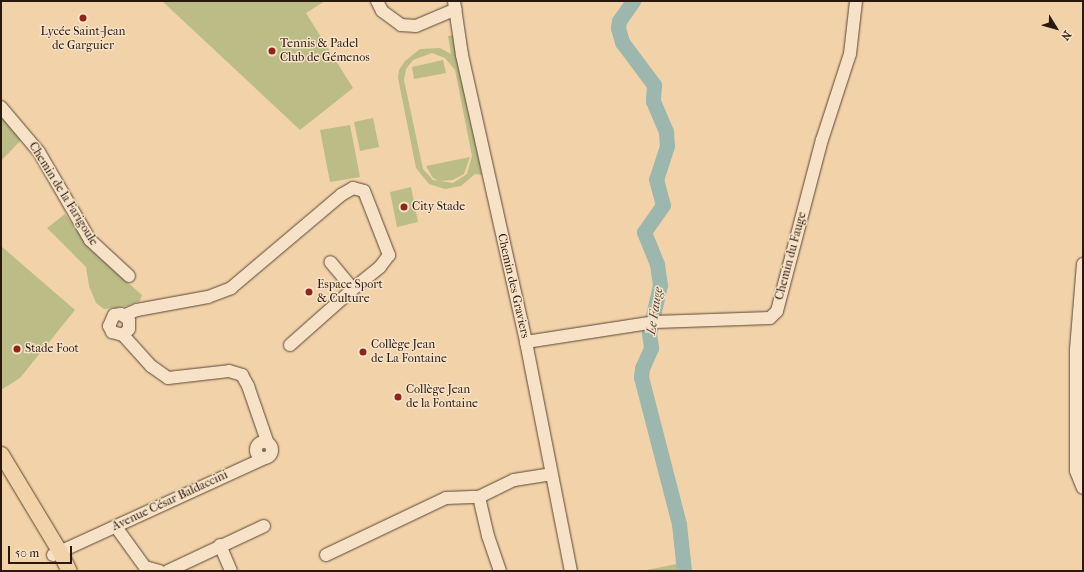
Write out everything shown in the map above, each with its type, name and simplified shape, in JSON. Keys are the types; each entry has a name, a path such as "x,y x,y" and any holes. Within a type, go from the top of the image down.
{"main road":[{"path":"1,454 16,478 57,554 69,571"},
{"path":"57,554 61,571"}],"street":[{"path":"377,1 382,11 401,25 416,26 455,5"},
{"name":"Chemin du Fauge","path":"526,342 651,322 770,318 777,311 822,140 850,54 856,1"},
{"name":"Chemin des Graviers","path":"455,5 462,55 526,342 571,571"},
{"name":"Chemin de la Farigoule","path":"1,107 39,152 90,240 129,276"},
{"path":"125,315 130,326 123,335 114,334 109,326 114,315 125,315 137,310 208,297 231,288 341,195 353,188 364,191 389,255 380,267 290,345"},
{"path":"330,262 353,289"},
{"path":"1083,264 1076,350 1076,471 1083,488"},
{"name":"Avenue César Baldaccini","path":"57,554 265,458 258,456 255,450 259,443 266,441 248,386 242,375 229,371 168,378 151,366 123,335"},
{"path":"326,555 446,498 480,497 514,480 552,474"},
{"path":"480,497 488,536 500,571"},
{"path":"116,526 144,569 159,571"},
{"path":"168,571 220,545 264,526"},
{"path":"220,545 231,571"}],"green space":[{"name":"Tennis & Padel Club de Gémenos","path":"162,1 325,1 306,13 353,88 300,130"},
{"path":"454,35 482,175 475,174 461,186 445,189 429,184 416,168 398,78 399,70 405,61 420,49 440,48 451,54 448,36","holes":["432,53 445,58 455,70 472,156 467,174 453,183 433,180 423,169 404,80 406,69 413,60"]},
{"path":"443,60 446,73 414,79 412,67"},
{"path":"1,113 23,138 1,161"},
{"path":"373,118 379,147 360,151 354,122"},
{"path":"350,125 360,177 330,182 320,130"},
{"path":"470,157 464,174 453,180 439,181 433,178 426,166"},
{"name":"City Stade","path":"411,187 418,222 397,227 390,192"},
{"path":"65,214 93,252 142,295 140,301 127,306 104,309 96,303 89,286 86,267 47,228"},
{"name":"Stade Foot","path":"1,246 75,310 20,378 1,390"},
{"path":"682,563 683,571 641,571"}],"waterway":[{"name":"Le Fauge","path":"633,1 619,21 618,28 622,42 654,85 653,101 666,132 667,146 656,179 663,205 644,232 657,264 660,285 649,333 651,348 642,368 641,377 679,524 684,571"}],"place":[{"name":"Lycée Saint-Jean de Garguier","path":"83,18"},
{"name":"Tennis & Padel Club de Gémenos","path":"272,51"},
{"name":"City Stade","path":"404,207"},
{"name":"Espace Sport & Culture","path":"309,292"},
{"name":"Stade Foot","path":"17,349"},
{"name":"Collège Jean de La Fontaine","path":"363,352"},
{"name":"Collège Jean de la Fontaine","path":"398,397"}]}
